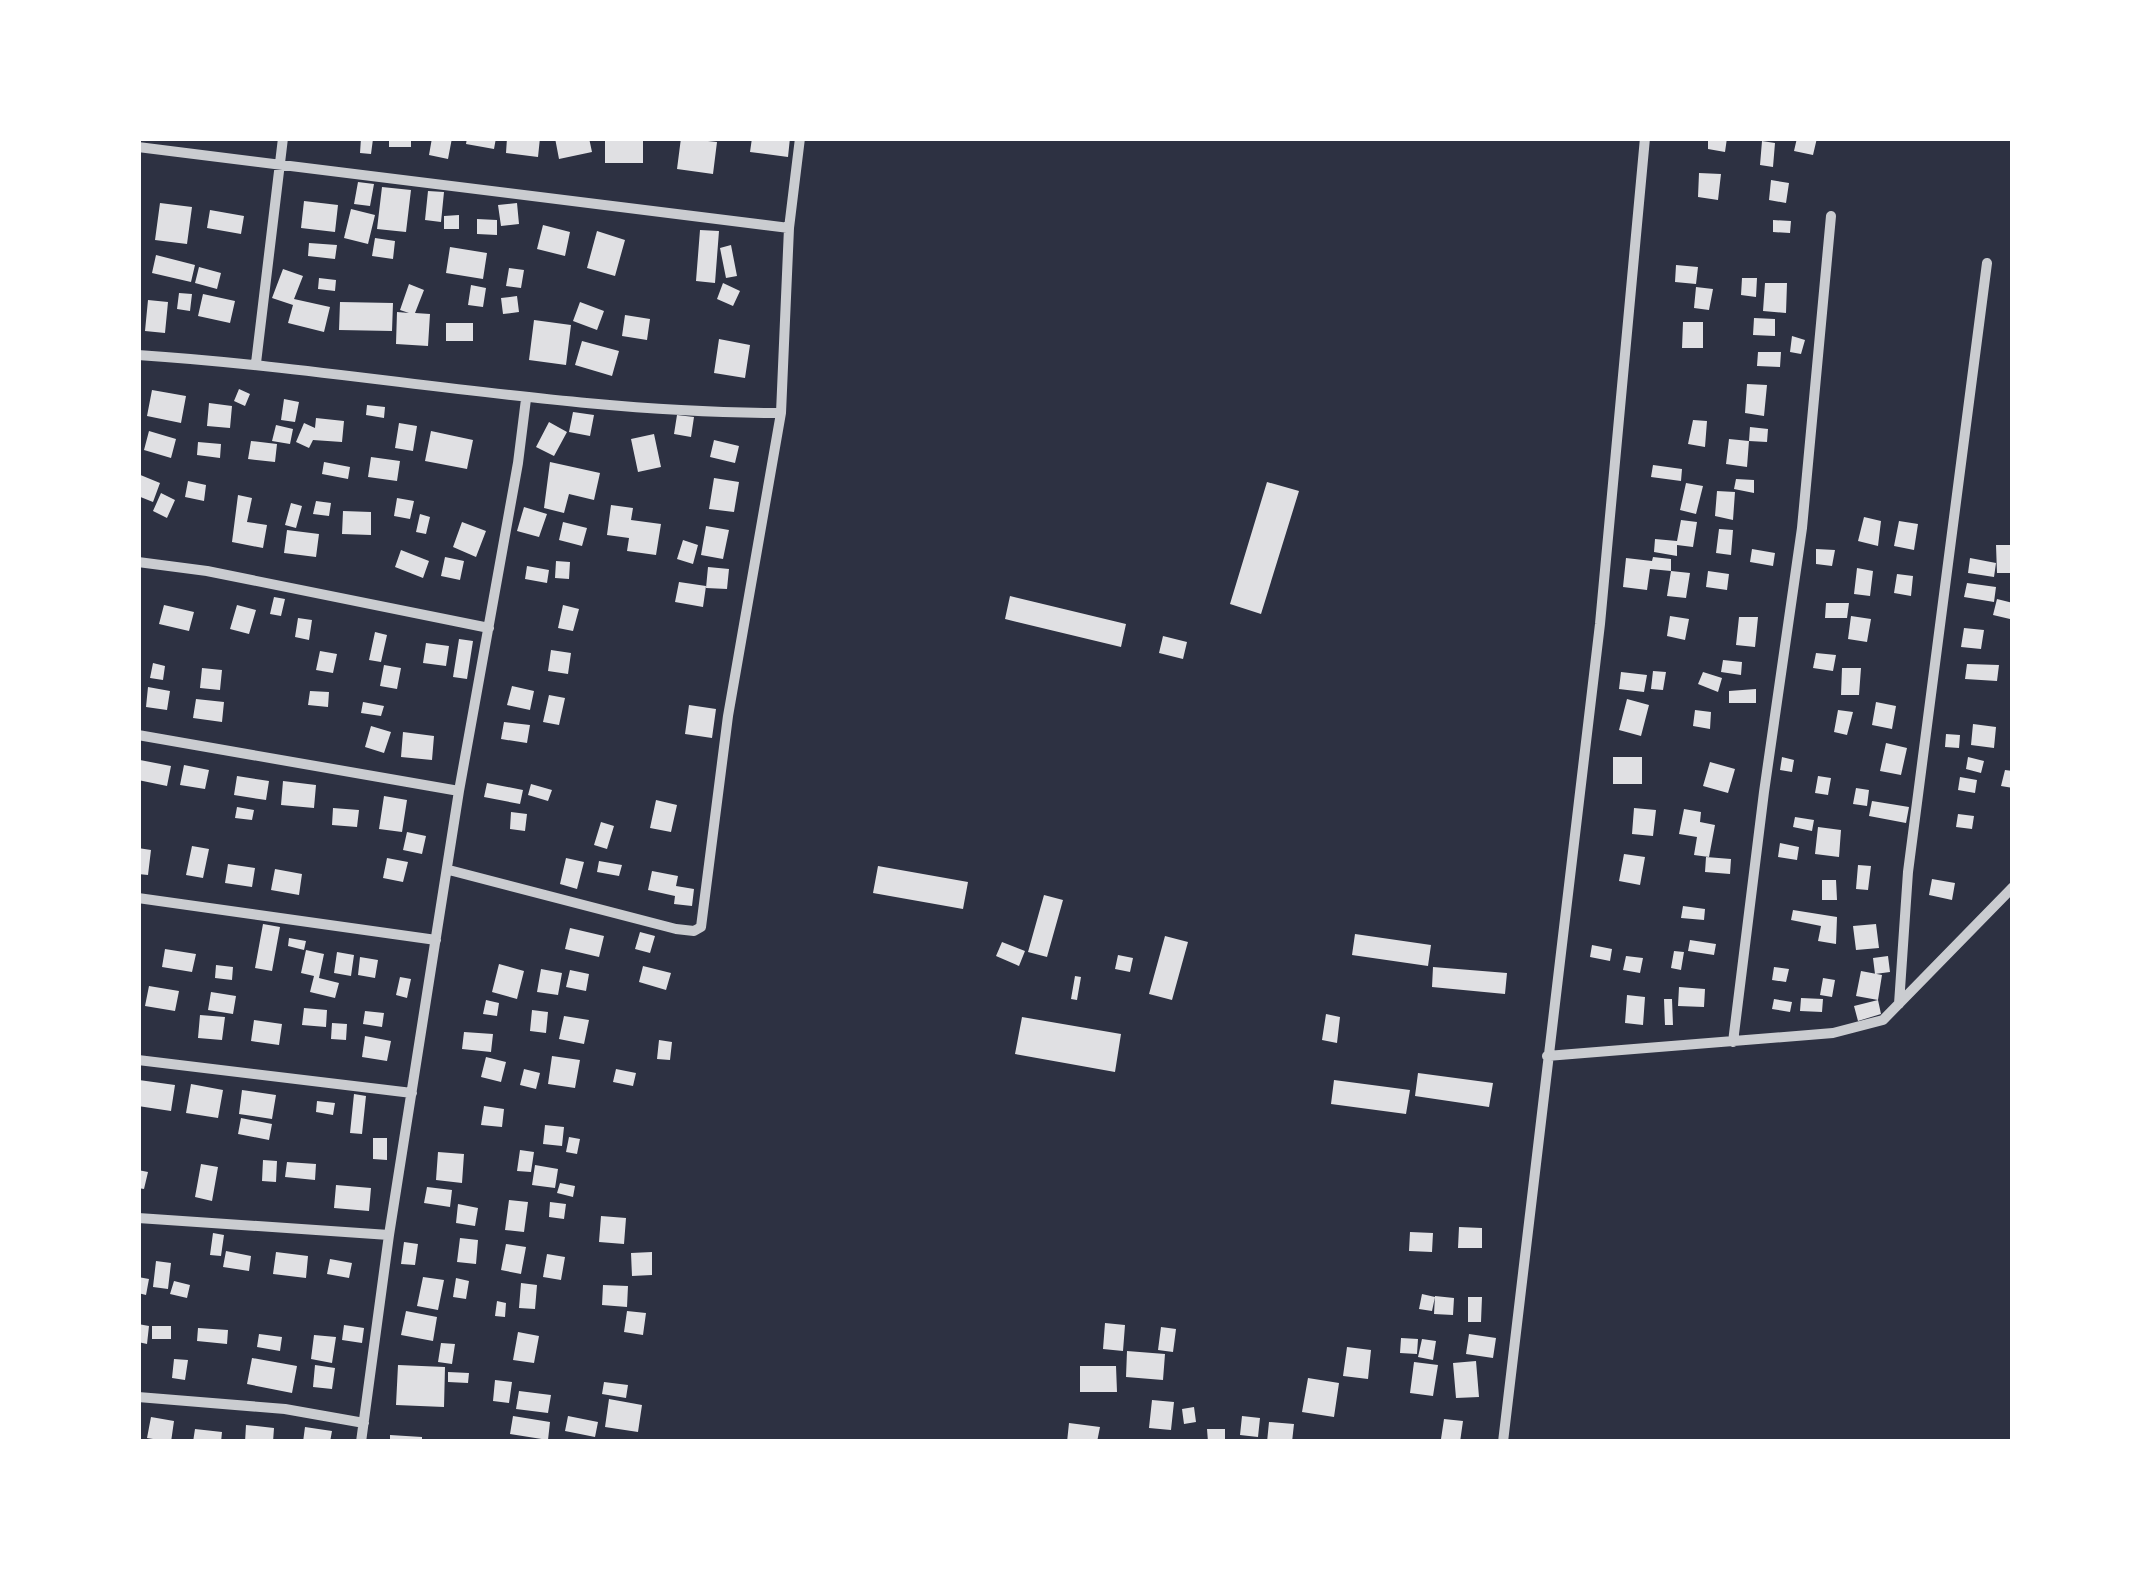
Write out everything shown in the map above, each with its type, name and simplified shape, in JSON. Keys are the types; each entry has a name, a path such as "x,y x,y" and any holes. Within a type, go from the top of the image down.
{"street":[{"path":"256,363 283,138"},
{"path":"448,870 676,929 701,927 728,716 781,413 789,228 800,138"},
{"path":"1503,1442 1600,625 1645,138"},
{"path":"138,147 789,228"},
{"path":"1733,1042 1802,528 1831,216"},
{"path":"1899,1004 1908,872 1987,263"},
{"path":"138,355 256,363 526,399 781,413"},
{"path":"361,1442 459,791 526,399"},
{"path":"138,562 489,628"},
{"path":"138,735 459,791"},
{"path":"1546,1056 1866,1027 1883,1020 2013,887"},
{"path":"138,898 436,940"},
{"path":"138,1060 412,1093"},
{"path":"138,1218 389,1235"},
{"path":"138,1397 285,1409 364,1423"}],"building":[{"path":"361,138 373,139 371,154 360,153"},
{"path":"389,138 411,138 411,147 389,147"},
{"path":"432,138 452,138 448,159 429,155"},
{"path":"467,138 496,138 494,149 466,144"},
{"path":"507,138 540,138 538,157 506,153"},
{"path":"555,138 589,138 592,152 559,159"},
{"path":"605,138 643,138 643,163 605,163"},
{"path":"681,138 717,142 713,174 677,169"},
{"path":"752,138 790,138 788,157 750,152"},
{"path":"1708,138 1727,138 1725,152 1708,149"},
{"path":"1797,138 1817,138 1813,155 1794,151"},
{"path":"1762,141 1775,143 1773,167 1760,165"},
{"path":"1699,173 1721,174 1718,200 1698,197"},
{"path":"1771,180 1789,183 1786,203 1769,200"},
{"path":"358,182 374,184 370,206 354,204"},
{"path":"382,187 411,190 406,232 377,229"},
{"path":"428,191 444,192 441,222 425,220"},
{"path":"304,201 338,205 335,232 301,228"},
{"path":"160,203 192,207 187,244 155,240"},
{"path":"517,203 519,224 501,226 498,205"},
{"path":"351,209 375,215 368,244 344,238"},
{"path":"210,210 244,216 241,234 207,228"},
{"path":"459,215 459,229 444,229 444,216"},
{"path":"477,219 497,220 497,235 477,234"},
{"path":"1773,220 1791,221 1790,233 1773,232"},
{"path":"543,225 570,232 565,256 537,249"},
{"path":"700,230 719,231 715,283 696,281"},
{"path":"597,231 625,240 615,276 587,268"},
{"path":"375,238 395,241 393,259 372,256"},
{"path":"309,243 337,245 335,259 308,256"},
{"path":"731,245 737,276 726,278 720,248"},
{"path":"450,247 487,253 483,279 446,273"},
{"path":"156,255 195,265 191,282 152,273"},
{"path":"1676,265 1698,267 1696,284 1675,282"},
{"path":"199,267 221,273 217,289 195,283"},
{"path":"509,268 524,270 521,288 506,286"},
{"path":"283,269 303,276 294,299 330,307 324,332 288,323 293,305 272,298"},
{"path":"319,278 336,280 335,291 318,289"},
{"path":"1742,278 1757,278 1756,297 1741,295"},
{"path":"723,283 740,291 733,306 717,299"},
{"path":"1765,283 1787,283 1786,313 1763,311"},
{"path":"409,284 424,290 415,313 430,314 428,346 396,344 397,312 409,313 400,310"},
{"path":"471,285 486,288 483,307 468,305"},
{"path":"1696,287 1713,289 1709,310 1694,308"},
{"path":"179,293 192,294 190,311 177,309"},
{"path":"203,294 235,301 230,323 198,316"},
{"path":"517,296 519,312 503,314 501,298"},
{"path":"148,300 168,302 165,333 145,331"},
{"path":"340,302 393,303 392,331 339,330"},
{"path":"580,302 604,311 597,330 573,321"},
{"path":"625,315 650,319 647,340 622,336"},
{"path":"1754,318 1775,319 1775,336 1753,335"},
{"path":"534,320 571,325 566,365 529,360"},
{"path":"1683,322 1703,322 1703,348 1682,348"},
{"path":"446,323 473,323 473,341 446,341"},
{"path":"1792,336 1805,340 1801,354 1790,352"},
{"path":"719,339 750,345 745,378 714,373"},
{"path":"582,341 619,351 612,376 575,365"},
{"path":"1758,352 1781,352 1780,367 1757,366"},
{"path":"1747,384 1767,385 1764,416 1745,413"},
{"path":"239,389 250,394 245,406 234,401"},
{"path":"152,390 186,396 181,423 147,416"},
{"path":"284,399 299,402 295,422 281,420"},
{"path":"209,403 232,406 230,428 207,426"},
{"path":"367,405 385,407 384,418 366,415"},
{"path":"573,412 594,415 590,436 569,432"},
{"path":"677,415 694,417 691,437 674,434"},
{"path":"316,418 344,421 342,442 313,440 309,448 296,442 304,423 315,428"},
{"path":"1693,420 1707,421 1705,447 1688,444"},
{"path":"549,422 567,432 554,456 536,447"},
{"path":"399,423 417,426 413,451 395,448"},
{"path":"276,425 293,429 290,444 272,441"},
{"path":"1750,427 1768,429 1767,442 1749,441"},
{"path":"149,431 176,439 171,458 144,450"},
{"path":"431,431 473,440 467,469 425,461"},
{"path":"654,434 661,467 638,472 631,439"},
{"path":"1729,439 1749,441 1747,467 1726,464"},
{"path":"714,440 739,446 735,463 710,457"},
{"path":"251,441 277,444 275,462 248,459"},
{"path":"198,442 221,444 220,458 197,455"},
{"path":"371,457 400,461 397,481 368,477"},
{"path":"324,462 350,467 348,479 322,474"},
{"path":"550,462 600,473 594,500 569,494 564,513 544,508"},
{"path":"1653,465 1682,469 1681,481 1651,477"},
{"path":"138,474 160,483 153,502 138,496"},
{"path":"714,478 739,482 734,512 709,509"},
{"path":"1736,479 1754,480 1754,493 1734,489"},
{"path":"188,481 206,485 204,501 185,497"},
{"path":"1267,482 1299,491 1261,614 1230,604"},
{"path":"1686,483 1703,486 1696,514 1680,510"},
{"path":"1717,491 1735,492 1733,520 1715,516"},
{"path":"161,493 175,500 167,518 153,511"},
{"path":"238,495 252,498 247,522 267,525 263,548 232,542"},
{"path":"397,498 414,501 410,519 394,516"},
{"path":"316,501 331,503 329,516 313,514"},
{"path":"291,503 302,506 296,528 285,525"},
{"path":"611,505 633,508 631,520 661,524 656,555 627,551 629,538 607,535"},
{"path":"524,507 547,514 539,537 517,531"},
{"path":"343,511 371,512 371,535 342,534"},
{"path":"420,514 430,517 426,534 416,532"},
{"path":"1864,517 1881,521 1878,546 1858,541"},
{"path":"1681,520 1697,522 1693,547 1677,545 1677,556 1654,552 1655,539 1677,541"},
{"path":"1899,521 1918,524 1914,550 1894,546"},
{"path":"462,522 486,531 476,557 453,547"},
{"path":"563,522 587,528 582,546 559,540"},
{"path":"706,526 729,530 723,559 701,555"},
{"path":"1719,529 1733,530 1731,555 1716,553"},
{"path":"287,530 319,534 316,557 284,553"},
{"path":"683,540 698,545 693,564 677,559"},
{"path":"1996,545 2013,545 2013,573 1997,573"},
{"path":"1752,549 1775,553 1773,566 1750,562"},
{"path":"1816,549 1835,550 1832,566 1816,564"},
{"path":"401,550 429,561 423,578 395,567"},
{"path":"445,557 464,561 460,580 441,576"},
{"path":"1653,557 1671,559 1671,571 1650,569 1647,590 1623,587 1626,558 1652,561"},
{"path":"1970,558 1996,563 1994,577 1968,573"},
{"path":"556,561 570,562 569,579 555,578"},
{"path":"527,566 549,570 547,583 525,579"},
{"path":"708,567 729,569 727,589 706,588"},
{"path":"1857,568 1873,571 1870,596 1854,594"},
{"path":"1671,571 1690,573 1686,598 1667,596"},
{"path":"1708,571 1729,574 1727,590 1706,587"},
{"path":"1897,574 1913,576 1911,596 1894,593"},
{"path":"679,582 706,586 703,607 675,602"},
{"path":"1967,583 1996,587 1994,602 1964,597"},
{"path":"1010,596 1126,624 1121,647 1005,619"},
{"path":"274,597 285,599 281,616 270,614"},
{"path":"1997,599 2013,603 2010,619 1993,615"},
{"path":"1826,603 1849,603 1847,618 1825,618"},
{"path":"164,605 194,612 189,631 159,624"},
{"path":"237,605 256,610 249,634 230,629"},
{"path":"563,605 579,609 573,631 558,628"},
{"path":"1670,616 1689,619 1685,640 1667,636"},
{"path":"1851,616 1871,619 1867,642 1848,639"},
{"path":"1739,617 1758,617 1755,647 1736,645"},
{"path":"298,618 312,620 309,640 295,637"},
{"path":"1964,628 1984,630 1981,649 1961,647"},
{"path":"375,632 387,635 381,662 369,660"},
{"path":"1163,636 1187,642 1183,659 1159,653"},
{"path":"459,639 473,641 467,679 453,677"},
{"path":"426,643 449,646 446,666 423,663"},
{"path":"551,650 571,653 568,674 548,671"},
{"path":"320,651 337,654 333,673 316,670"},
{"path":"1816,653 1836,655 1833,671 1813,668"},
{"path":"1723,660 1742,662 1741,675 1721,672"},
{"path":"153,663 165,666 163,680 150,678"},
{"path":"1967,664 1999,665 1997,681 1965,679"},
{"path":"384,665 401,668 397,689 380,686"},
{"path":"202,668 222,670 220,690 200,688"},
{"path":"1842,668 1861,668 1859,695 1841,695"},
{"path":"1653,671 1666,672 1663,690 1651,689"},
{"path":"1621,672 1647,675 1644,692 1619,689"},
{"path":"1703,672 1722,678 1718,692 1698,684"},
{"path":"512,686 534,691 530,710 507,705"},
{"path":"148,687 170,691 167,710 146,707"},
{"path":"1756,689 1756,703 1729,703 1729,691"},
{"path":"310,691 329,692 328,707 308,705"},
{"path":"549,695 565,698 559,725 543,722"},
{"path":"196,699 224,702 222,722 193,718"},
{"path":"1627,699 1649,705 1641,736 1619,730"},
{"path":"363,702 384,706 381,716 361,713"},
{"path":"1876,702 1896,706 1892,729 1872,725"},
{"path":"689,705 716,709 712,738 685,734"},
{"path":"1695,710 1711,712 1710,729 1693,726"},
{"path":"1838,710 1853,712 1847,735 1834,732"},
{"path":"504,722 530,725 527,743 501,739"},
{"path":"1973,724 1996,727 1994,748 1971,745"},
{"path":"371,726 391,732 384,753 365,747"},
{"path":"403,732 434,736 432,760 401,757"},
{"path":"1946,734 1960,735 1959,748 1945,747"},
{"path":"1886,743 1907,748 1901,775 1880,771"},
{"path":"1613,757 1642,757 1642,784 1613,784"},
{"path":"1782,757 1794,760 1792,772 1780,770"},
{"path":"1968,757 1984,761 1981,773 1966,769"},
{"path":"140,760 171,766 167,786 138,780"},
{"path":"1710,762 1735,769 1728,793 1703,786"},
{"path":"184,765 209,770 205,789 180,785"},
{"path":"2005,770 2013,771 2013,788 2001,786"},
{"path":"237,776 269,781 266,800 234,795"},
{"path":"1818,776 1831,778 1828,795 1815,793"},
{"path":"1960,777 1977,780 1975,793 1958,790"},
{"path":"283,781 316,785 314,808 281,805"},
{"path":"487,783 523,790 520,804 484,797"},
{"path":"531,784 552,790 548,801 528,795"},
{"path":"1856,788 1869,790 1867,806 1853,804"},
{"path":"384,796 407,800 402,832 379,829"},
{"path":"656,800 677,805 671,832 650,828"},
{"path":"1872,801 1909,807 1906,823 1869,816"},
{"path":"237,807 254,810 252,820 235,818"},
{"path":"333,808 359,810 357,827 332,825"},
{"path":"1634,808 1656,810 1653,836 1632,834"},
{"path":"1684,809 1701,812 1700,822 1715,825 1709,857 1694,855 1697,837 1679,834"},
{"path":"511,812 527,814 525,831 510,829"},
{"path":"1958,814 1974,816 1972,829 1956,827"},
{"path":"1795,817 1814,820 1812,831 1793,827"},
{"path":"601,822 614,826 607,849 594,845"},
{"path":"1818,827 1841,830 1839,857 1815,854"},
{"path":"407,832 426,836 422,854 403,850"},
{"path":"1780,843 1799,847 1797,860 1778,857"},
{"path":"192,846 209,849 203,878 186,875"},
{"path":"138,848 151,850 148,875 138,874"},
{"path":"1624,854 1645,857 1640,885 1619,881"},
{"path":"1706,857 1731,859 1730,874 1705,872"},
{"path":"387,858 408,862 403,882 383,878"},
{"path":"566,858 584,862 577,889 560,884"},
{"path":"599,861 622,865 619,876 597,872"},
{"path":"228,864 255,868 252,887 225,883"},
{"path":"1858,865 1871,866 1868,890 1856,889"},
{"path":"878,866 968,882 963,909 873,893"},
{"path":"275,869 302,874 299,895 271,890"},
{"path":"652,871 678,876 676,886 694,889 692,906 674,904 675,896 648,890"},
{"path":"1932,879 1955,883 1952,900 1929,895"},
{"path":"1822,880 1836,880 1837,900 1822,900"},
{"path":"1044,895 1063,900 1047,957 1028,952"},
{"path":"1683,906 1705,909 1704,920 1681,918"},
{"path":"1793,910 1837,917 1836,944 1818,941 1821,926 1791,920"},
{"path":"263,924 280,927 272,971 255,968"},
{"path":"1876,924 1879,948 1856,950 1853,926"},
{"path":"570,928 604,936 599,957 565,949"},
{"path":"640,932 655,936 650,953 635,949"},
{"path":"1355,934 1431,945 1428,966 1352,955"},
{"path":"1165,936 1188,942 1172,1000 1149,994"},
{"path":"289,938 306,941 304,950 288,946"},
{"path":"1690,940 1716,944 1714,955 1688,951"},
{"path":"1002,942 1025,951 1019,966 996,956"},
{"path":"1592,945 1612,949 1610,961 1590,957"},
{"path":"165,949 196,954 192,972 162,967"},
{"path":"306,950 324,954 319,978 339,983 335,998 310,992 314,976 301,973"},
{"path":"1674,951 1684,952 1681,970 1671,968"},
{"path":"337,952 354,955 351,976 334,973"},
{"path":"1118,955 1133,958 1130,972 1115,969"},
{"path":"1626,956 1643,958 1640,973 1623,970"},
{"path":"1888,956 1890,972 1875,974 1873,958"},
{"path":"360,957 378,960 375,978 358,975"},
{"path":"499,964 524,971 517,999 492,992"},
{"path":"216,965 233,967 232,980 215,978"},
{"path":"643,966 671,973 666,990 639,982"},
{"path":"1433,967 1507,973 1505,994 1432,987"},
{"path":"1774,967 1789,969 1786,982 1772,980"},
{"path":"541,969 562,973 558,995 537,992"},
{"path":"570,970 589,974 586,991 566,987"},
{"path":"1861,971 1882,975 1878,1000 1856,996"},
{"path":"1075,976 1081,977 1077,1000 1071,999"},
{"path":"400,977 411,979 407,998 396,995"},
{"path":"1823,978 1835,980 1832,997 1820,995"},
{"path":"149,986 179,991 175,1011 145,1006"},
{"path":"1679,987 1705,989 1704,1007 1678,1006"},
{"path":"211,992 236,996 233,1014 208,1010"},
{"path":"1627,995 1645,997 1643,1025 1625,1023"},
{"path":"1801,998 1823,999 1822,1012 1800,1011"},
{"path":"1664,999 1672,999 1673,1025 1665,1025"},
{"path":"1774,999 1792,1002 1790,1012 1772,1009"},
{"path":"486,1000 499,1003 497,1016 483,1014"},
{"path":"1878,1000 1881,1014 1858,1021 1854,1006"},
{"path":"304,1008 327,1010 326,1027 302,1025"},
{"path":"532,1010 548,1012 546,1033 530,1031"},
{"path":"365,1011 384,1013 382,1027 363,1024"},
{"path":"1326,1014 1340,1017 1337,1043 1322,1040"},
{"path":"200,1015 225,1017 222,1040 198,1038"},
{"path":"564,1016 589,1020 584,1044 559,1039"},
{"path":"1022,1017 1121,1034 1115,1072 1015,1054"},
{"path":"254,1020 282,1024 279,1045 251,1041"},
{"path":"332,1023 347,1024 346,1040 331,1039"},
{"path":"464,1032 493,1034 491,1052 462,1049"},
{"path":"365,1036 391,1041 387,1061 362,1057"},
{"path":"659,1040 672,1042 670,1060 657,1059"},
{"path":"552,1056 580,1060 575,1088 548,1084"},
{"path":"486,1057 506,1062 501,1082 481,1077"},
{"path":"524,1069 540,1073 536,1089 520,1085"},
{"path":"616,1069 636,1073 633,1086 613,1082"},
{"path":"1418,1073 1493,1083 1489,1107 1415,1096"},
{"path":"139,1080 175,1085 171,1111 138,1106"},
{"path":"1334,1080 1410,1090 1406,1114 1331,1104"},
{"path":"191,1084 223,1090 218,1118 186,1113"},
{"path":"242,1090 276,1095 272,1119 239,1114"},
{"path":"354,1094 366,1096 362,1134 350,1133"},
{"path":"317,1101 335,1103 333,1115 316,1112"},
{"path":"484,1106 504,1109 502,1127 481,1125"},
{"path":"241,1118 272,1124 269,1140 238,1134"},
{"path":"545,1125 564,1127 562,1146 543,1144"},
{"path":"569,1137 580,1139 577,1154 566,1152"},
{"path":"373,1138 387,1138 387,1160 373,1159"},
{"path":"520,1150 534,1152 531,1172 517,1171"},
{"path":"438,1152 464,1154 462,1183 436,1180"},
{"path":"263,1160 277,1161 276,1182 262,1181"},
{"path":"287,1162 316,1164 315,1180 285,1177"},
{"path":"201,1164 218,1167 212,1201 195,1197"},
{"path":"535,1165 558,1169 555,1188 532,1185"},
{"path":"138,1170 148,1172 144,1189 138,1188"},
{"path":"560,1183 575,1186 573,1197 557,1193"},
{"path":"336,1185 371,1188 369,1211 334,1208"},
{"path":"427,1187 452,1190 450,1207 424,1203"},
{"path":"509,1200 528,1202 524,1232 505,1230"},
{"path":"550,1202 566,1204 564,1219 549,1217"},
{"path":"458,1204 478,1208 475,1226 456,1223"},
{"path":"601,1216 626,1218 624,1244 599,1242"},
{"path":"1459,1227 1482,1228 1482,1248 1458,1248"},
{"path":"1410,1232 1433,1233 1432,1252 1409,1251"},
{"path":"213,1233 224,1235 221,1256 210,1255"},
{"path":"460,1238 478,1240 476,1264 457,1262"},
{"path":"404,1242 418,1244 415,1265 401,1264"},
{"path":"506,1244 526,1247 521,1274 501,1270"},
{"path":"226,1251 251,1256 249,1271 223,1267"},
{"path":"276,1252 308,1256 306,1278 273,1274"},
{"path":"652,1252 652,1275 632,1276 631,1253"},
{"path":"547,1254 565,1257 561,1280 543,1277"},
{"path":"330,1259 352,1263 349,1278 327,1274"},
{"path":"156,1261 171,1263 168,1289 153,1287"},
{"path":"138,1277 149,1279 146,1295 138,1293"},
{"path":"423,1277 444,1280 438,1310 417,1306"},
{"path":"456,1278 469,1281 466,1299 453,1297"},
{"path":"174,1281 190,1285 187,1298 170,1294"},
{"path":"521,1283 537,1285 535,1309 519,1308"},
{"path":"603,1285 628,1286 627,1307 602,1305"},
{"path":"1422,1294 1435,1297 1432,1311 1419,1309"},
{"path":"1435,1296 1454,1298 1453,1315 1434,1314"},
{"path":"1468,1297 1482,1297 1481,1322 1468,1322"},
{"path":"497,1301 506,1303 505,1317 495,1316"},
{"path":"406,1311 437,1317 433,1341 401,1335"},
{"path":"627,1311 646,1313 643,1335 624,1332"},
{"path":"1105,1323 1125,1325 1123,1351 1103,1349"},
{"path":"138,1324 149,1326 147,1344 138,1342"},
{"path":"344,1325 364,1328 362,1343 342,1340"},
{"path":"152,1326 171,1326 171,1339 152,1339"},
{"path":"1161,1327 1176,1329 1173,1352 1158,1350"},
{"path":"198,1328 228,1330 227,1344 197,1341"},
{"path":"518,1332 539,1336 534,1363 513,1360"},
{"path":"259,1334 282,1337 280,1351 257,1347"},
{"path":"1469,1334 1496,1338 1493,1358 1466,1354"},
{"path":"314,1335 336,1337 332,1363 311,1359"},
{"path":"1401,1338 1418,1339 1417,1354 1400,1353"},
{"path":"1422,1339 1436,1341 1433,1360 1418,1357"},
{"path":"441,1343 455,1344 452,1364 438,1362"},
{"path":"1347,1347 1371,1350 1368,1379 1343,1376"},
{"path":"1127,1351 1165,1354 1163,1380 1126,1377"},
{"path":"252,1358 297,1366 292,1393 247,1384"},
{"path":"174,1359 188,1360 185,1380 172,1378"},
{"path":"1476,1361 1479,1397 1456,1398 1453,1363"},
{"path":"1414,1362 1438,1365 1433,1396 1410,1393"},
{"path":"315,1365 335,1368 332,1389 313,1387"},
{"path":"398,1365 445,1367 444,1407 396,1405"},
{"path":"1080,1366 1116,1366 1117,1392 1080,1392"},
{"path":"448,1372 469,1373 468,1383 448,1382"},
{"path":"1308,1378 1339,1383 1334,1417 1302,1412"},
{"path":"495,1380 512,1382 509,1403 493,1401"},
{"path":"604,1382 628,1385 626,1398 602,1394"},
{"path":"519,1391 551,1395 548,1413 516,1409"},
{"path":"609,1399 642,1405 638,1432 605,1427"},
{"path":"1152,1400 1174,1402 1171,1430 1149,1428"},
{"path":"1194,1407 1196,1422 1184,1424 1182,1409"},
{"path":"513,1416 550,1422 548,1440 510,1434"},
{"path":"568,1416 598,1422 595,1437 565,1431"},
{"path":"1242,1416 1260,1418 1258,1437 1240,1435"},
{"path":"151,1417 174,1421 171,1442 147,1438"},
{"path":"1444,1419 1463,1421 1460,1442 1441,1439"},
{"path":"1269,1422 1294,1424 1292,1442 1267,1442"},
{"path":"1069,1423 1100,1427 1097,1442 1067,1442"},
{"path":"246,1425 274,1428 273,1442 245,1442"},
{"path":"305,1427 332,1431 330,1442 303,1442"},
{"path":"195,1429 222,1432 221,1442 193,1442"},
{"path":"1207,1429 1225,1429 1225,1442 1208,1442"},
{"path":"390,1435 422,1437 422,1442 390,1442"}]}
